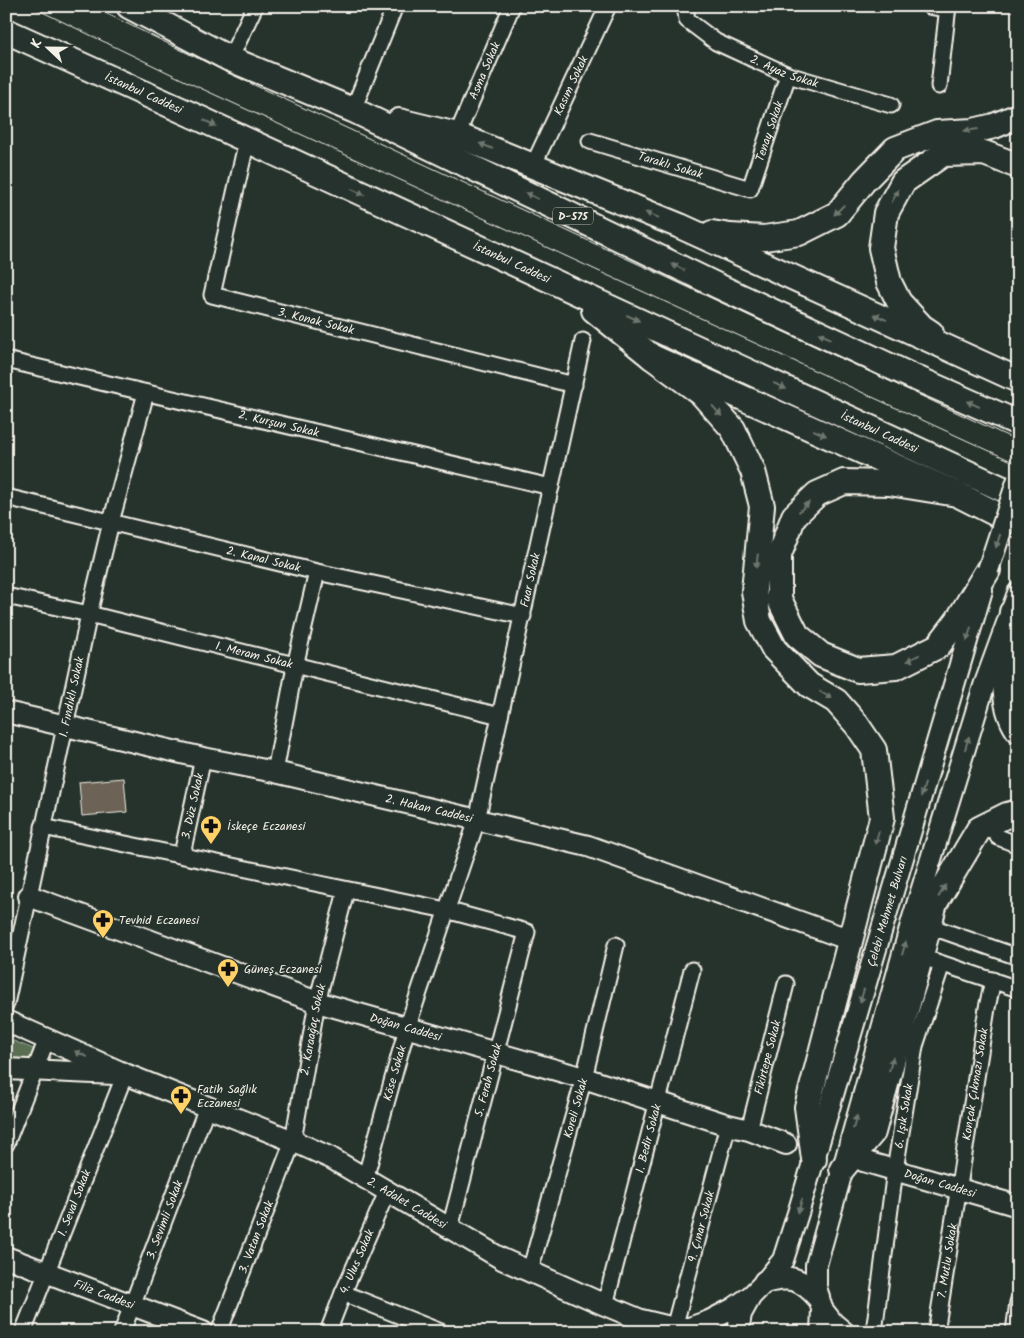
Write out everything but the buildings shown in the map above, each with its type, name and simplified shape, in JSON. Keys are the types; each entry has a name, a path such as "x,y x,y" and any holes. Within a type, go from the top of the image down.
{"highway":[{"name":"D-575","path":"143,10 230,59 353,110 718,286 909,375 1018,423"},
{"name":"İstanbul Caddesi","path":"6,31 247,140 1018,496"},
{"path":"353,110 457,135 680,226 1018,380"},
{"path":"680,226 730,236 764,238 799,233 837,214 864,181 895,149 936,132 973,131 994,126 1018,116"},
{"path":"957,352 922,327 900,302 889,282 881,248 886,213 903,182 943,154 984,153 1018,166"},
{"path":"568,288 652,357 701,393 733,429 753,471 762,506 754,591 759,621 774,649 809,685 836,701 857,725 874,750 882,818 807,1107 814,1160"},
{"path":"652,357 957,494 1018,525"},
{"path":"957,494 889,483 844,482 817,494 794,516 779,555 779,599 797,635 821,655 858,670 896,667 938,646 958,620 988,570"},
{"path":"1015,603 1005,696 1014,724 1018,730"},
{"path":"852,1165 874,1132 935,903 979,829 1007,815 1018,812"}],"main road":[{"name":"Çelebi Mehmet Bulvarı","path":"738,1332 741,1314 758,1289 783,1260 988,570 1018,479"},
{"path":"821,1332 820,1303 816,1287 816,1265 852,1165 912,921 984,686 1015,603"},
{"name":"2. Hakan Caddesi","path":"6,712 64,727 275,772 588,846 842,937"},
{"name":"Doğan Caddesi","path":"29,896 317,1002 584,1078 728,1125 749,1130 786,1144"},
{"name":"2. Adalet Caddesi","path":"6,1021 125,1074 331,1158 502,1259 530,1272 641,1320 686,1329"},
{"name":"2. Adalet Caddesi","path":"6,1069 125,1074"},
{"name":"Doğan Caddesi","path":"852,1165 895,1170 1018,1206"},
{"name":"Filiz Caddesi","path":"6,1256 203,1332"},
{"path":"686,1329 709,1321 734,1308 758,1289 781,1278 795,1280 809,1286 833,1323 844,1332"}],"street":[{"path":"230,59 255,6"},
{"path":"353,110 395,6"},
{"name":"Asma Sokak","path":"457,135 512,6"},
{"name":"Kasım Sokak","path":"533,166 608,6"},
{"path":"929,6 948,8 939,86"},
{"name":"2. Ayaz Sokak","path":"686,13 716,42 788,74 891,105"},
{"name":"Tenay Sokak","path":"750,189 788,74"},
{"name":"3. Konak Sokak","path":"247,140 212,295 574,385"},
{"name":"Taraklı Sokak","path":"590,141 750,189"},
{"name":"Fuar Sokak","path":"477,820 583,341"},
{"name":"2. Kurşun Sokak","path":"6,360 551,486"},
{"name":"1. Fındıklı Sokak","path":"6,1004 89,614 111,522 146,393"},
{"name":"2. Kanal Sokak","path":"6,497 317,572 523,616"},
{"path":"275,772 317,572"},
{"name":"1. Meram Sokak","path":"6,596 89,614 500,716"},
{"name":"3. Düz Sokak","path":"182,854 203,758"},
{"name":"Köse Sokak","path":"365,1179 407,1028 477,820"},
{"path":"43,827 182,854 446,910"},
{"path":"998,837 1018,845"},
{"name":"2. Karaağaç Sokak","path":"293,1141 317,1002 346,890"},
{"name":"5. Ferah Sokak","path":"446,910 527,932 450,1228"},
{"path":"935,928 1018,957"},
{"name":"Koreli Sokak","path":"530,1272 584,1078 616,944"},
{"path":"924,958 1018,989"},
{"name":"6. Işık Sokak","path":"874,1332 895,1170 915,1046 942,964"},
{"name":"1. Bedir Sokak","path":"605,1305 692,970"},
{"name":"Konçak Çıkmazı Sokak","path":"958,1189 993,980"},
{"name":"Fikirtepe Sokak","path":"749,1130 786,984"},
{"path":"6,1144 47,1039"},
{"name":"1. Seval Sokak","path":"23,1332 125,1074"},
{"name":"3. Sevimli Sokak","path":"122,1332 206,1108"},
{"name":"9. Çınar Sokak","path":"686,1329 728,1125"},
{"name":"3. Vatan Sokak","path":"219,1332 293,1141"},
{"name":"7. Mutlu Sokak","path":"936,1332 958,1189"},
{"name":"4. Ulus Sokak","path":"328,1332 387,1192"},
{"path":"343,1293 441,1332"},
{"path":"1014,1332 1018,1302"}],"green space":[{"path":"6,1038 36,1050 30,1062 6,1059"}],"tram line":[{"path":"30,6 198,87 1018,464"},
{"path":"91,6 222,70 1018,441"}],"place":[{"name":"İskeçe Eczanesi","path":"211,845"},
{"name":"Tevhid Eczanesi","path":"103,939"},
{"name":"Güneş Eczanesi","path":"228,988"},
{"name":"Fatih Sağlık Eczanesi","path":"181,1115"}]}
